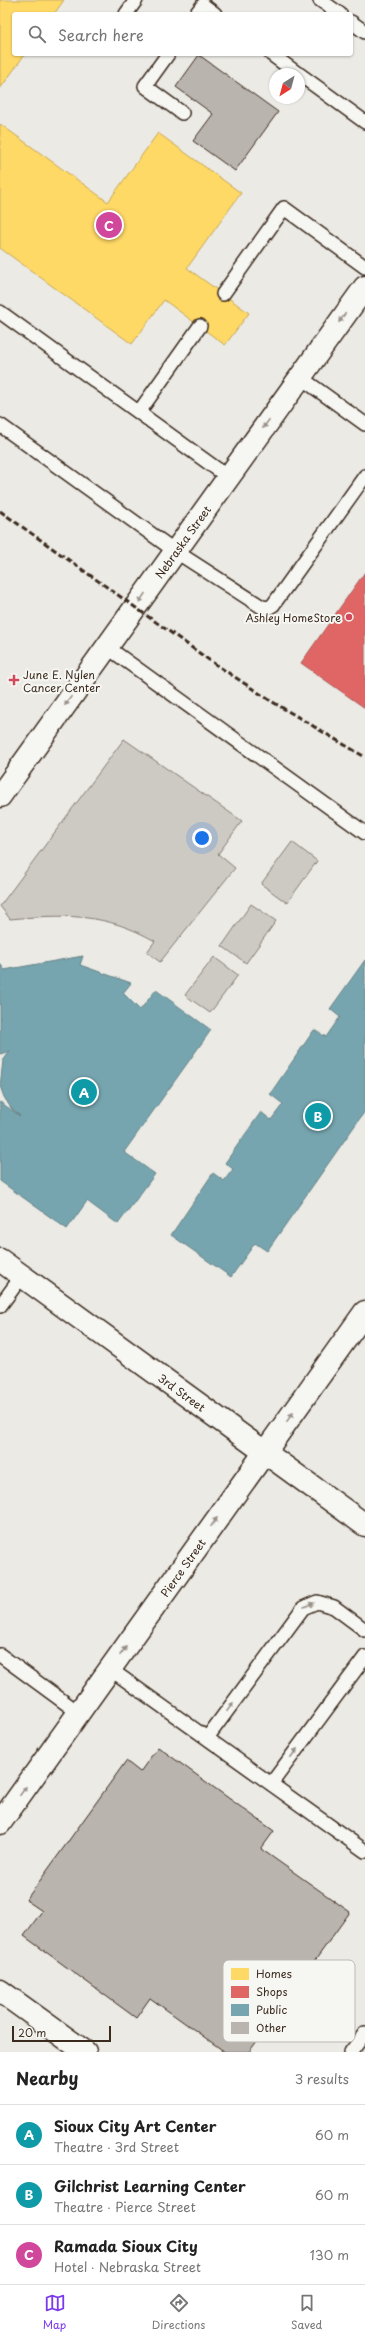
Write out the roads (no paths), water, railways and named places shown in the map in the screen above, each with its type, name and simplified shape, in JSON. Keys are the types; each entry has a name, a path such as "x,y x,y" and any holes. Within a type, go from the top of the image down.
{"main road":[{"name":"Nebraska Street","path":"0,796 365,287"},
{"name":"3rd Street","path":"0,1260 365,1525"},
{"name":"Pierce Street","path":"0,1823 365,1312"},
{"path":"0,1991 85,2052"}],"lane":[{"path":"127,12 136,0"},
{"path":"320,0 337,12"},
{"path":"198,12 203,5 212,12"},
{"path":"353,23 365,32"},
{"path":"167,56 145,86 182,113"},
{"path":"273,56 290,68"},
{"path":"305,78 365,122"},
{"path":"223,294 284,208 365,267"},
{"path":"0,312 228,477"},
{"path":"139,412 200,326"},
{"path":"300,377 365,424"},
{"path":"0,425 175,550 262,607 268,608 273,605 365,476"},
{"path":"107,647 365,833"},
{"path":"0,1306 22,1276"},
{"path":"207,1738 303,1608 317,1602 334,1607 365,1630"},
{"path":"0,1655 79,1713"},
{"path":"271,1784 365,1657"},
{"path":"110,1669 365,1851"},
{"path":"351,2052 365,2033"}],"railway":[{"path":"0,511 212,662 271,701 365,757"}],"place":[{"name":"Ramada Sioux City","path":"109,225"},
{"name":"Ashley HomeStore","path":"349,617"},
{"name":"June E. Nylen Cancer Center","path":"14,680"},
{"name":"Sioux City Art Center","path":"84,1092"},
{"name":"Gilchrist Learning Center","path":"318,1116"}]}
